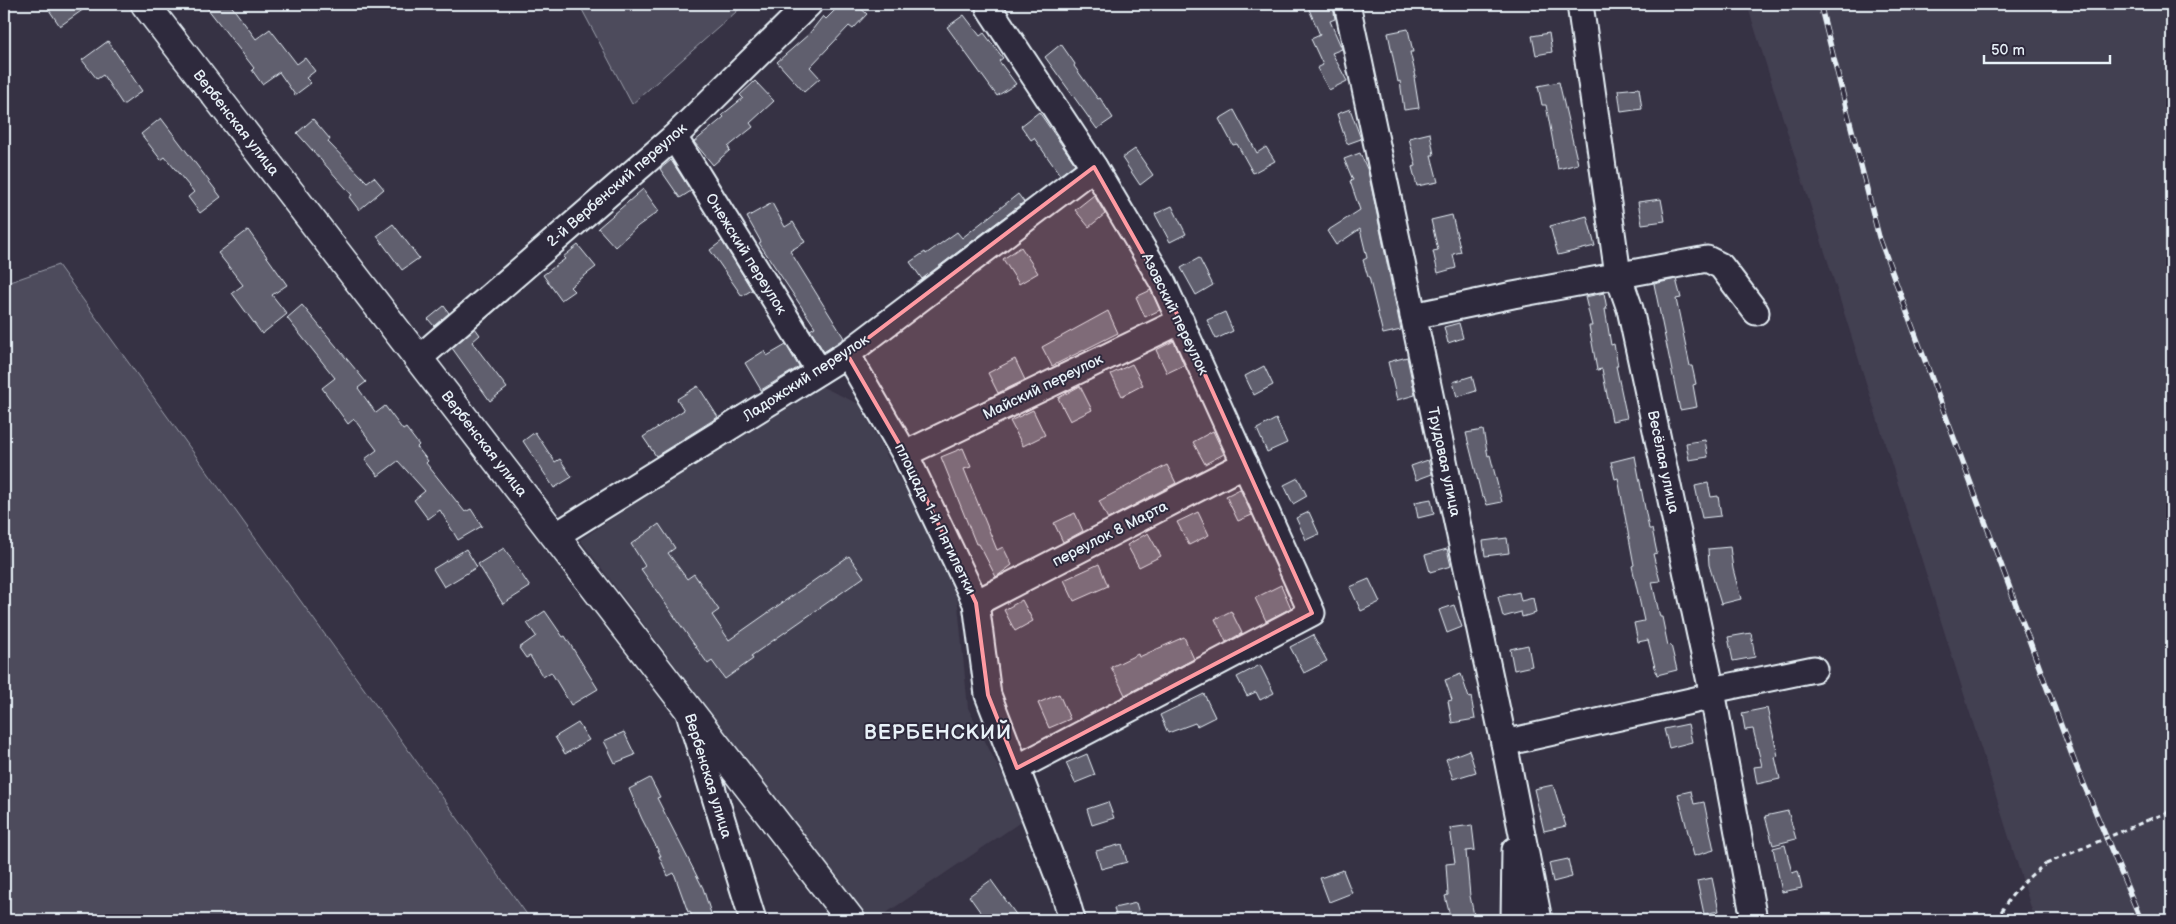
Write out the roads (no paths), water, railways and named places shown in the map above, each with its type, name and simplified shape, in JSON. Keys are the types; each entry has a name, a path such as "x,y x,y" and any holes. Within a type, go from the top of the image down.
{"main road":[{"name":"Вербенская улица","path":"144,4 688,708"},
{"path":"688,708 851,920"}],"street":[{"name":"2-й Вербенский переулок","path":"418,359 674,137 809,4"},
{"name":"Трудовая улица","path":"1347,4 1504,743 1539,920"},
{"name":"Весёлая улица","path":"1580,4 1618,275 1630,309 1712,693 1754,920"},
{"name":"Азовский переулок","path":"991,6 1094,167 1162,281 1312,613 1017,768"},
{"name":"Онежский переулок","path":"674,137 819,371"},
{"name":"Ладожский переулок","path":"555,536 847,354 1094,167"},
{"path":"1413,316 1706,259 1721,266 1756,312"},
{"name":"Майский переулок","path":"905,454 1181,321"},
{"name":"площадь 1-й Пятилетки","path":"847,354 905,454 976,603 988,695 1064,892 1072,920"},
{"name":"переулок 8 Марта","path":"976,603 1245,464"},
{"path":"1504,743 1814,669"},
{"name":"Вербенская улица","path":"688,708 753,920"},
{"path":"1514,920 1516,802"}],"railway":[{"path":"1820,4 1879,237 2075,763 2141,920"}],"district":[{"name":"ВЕРБЕНСКИЙ","path":"938,733"}]}
